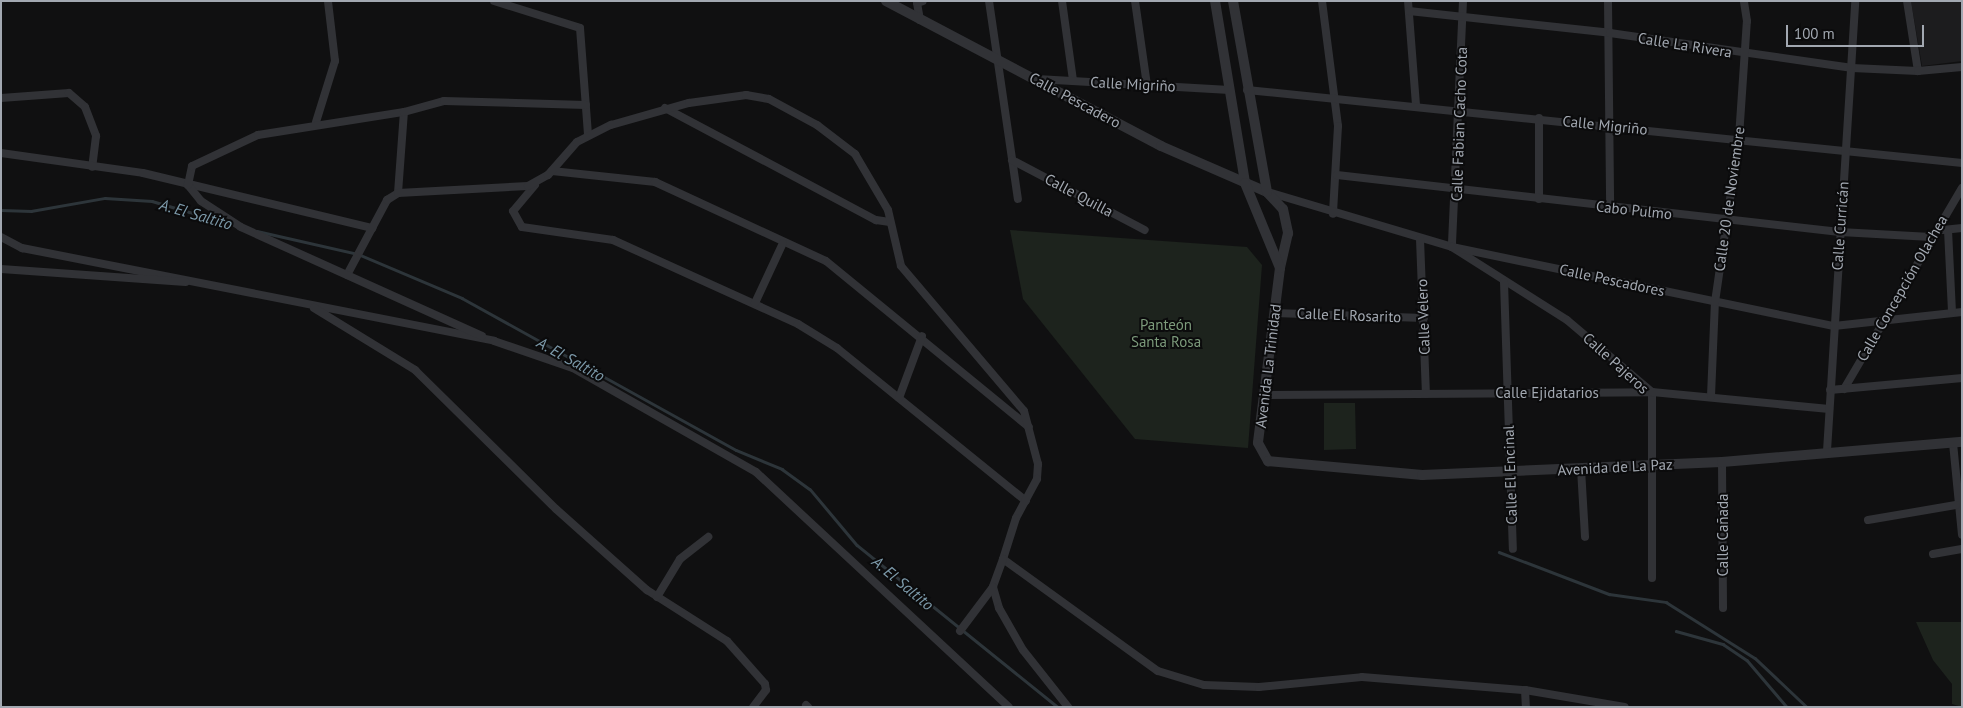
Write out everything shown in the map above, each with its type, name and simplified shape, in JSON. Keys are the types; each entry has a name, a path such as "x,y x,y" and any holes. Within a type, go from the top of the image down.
{"street":[{"path":"316,122 335,61 328,1"},
{"path":"494,1 580,28 588,135"},
{"name":"Calle Pescadero","path":"886,1 1161,146 1267,192"},
{"path":"989,1 1018,200"},
{"path":"1062,1 1073,80"},
{"path":"1135,1 1147,86"},
{"name":"Avenida La Trinidad","path":"1215,1 1245,183 1280,268"},
{"path":"1233,1 1247,90 1267,192"},
{"path":"1322,1 1336,99 1337,175 1333,214"},
{"path":"1408,1 1416,106"},
{"name":"Calle Fabian Cacho Cota","path":"1452,247 1457,190 1463,1"},
{"path":"1608,1 1610,33 1610,208"},
{"name":"Calle 20 de Noviembre","path":"1711,396 1715,302 1739,137 1745,54 1744,1"},
{"name":"Calle Curricán","path":"1827,451 1855,1"},
{"path":"1907,1 1918,72"},
{"path":"919,2 920,20"},
{"name":"Calle La Rivera","path":"1410,11 1610,33 1852,68 1918,72 1962,67"},
{"name":"Calle Migriño","path":"1035,79 1230,90"},
{"name":"Calle Migriño","path":"1247,90 1739,137 1962,163"},
{"path":"1,98 69,93 85,107 96,136 92,167"},
{"path":"960,631 993,588 1003,558 1026,502 1038,472 1029,427 1019,404 901,266 883,198 855,154 817,125 769,99 746,95 665,108 588,135 552,172 537,183 513,211 522,227 613,240 755,304 837,348 1026,502"},
{"path":"188,185 196,161 258,135 316,122 404,112 444,101 586,105"},
{"path":"665,108 876,220 890,222"},
{"path":"398,193 404,112"},
{"path":"1539,118 1539,200"},
{"path":"1,153 143,173 188,185 334,215 372,228"},
{"name":"Calle Quilla","path":"1012,160 1146,230"},
{"path":"552,172 655,182 836,267 922,336 1029,427"},
{"name":"Cabo Pulmo","path":"1337,175 1610,208 1840,232 1931,237"},
{"path":"347,275 387,200 398,193 487,190 537,183"},
{"path":"188,185 201,201 241,227 494,341 573,368 756,472 1009,707"},
{"name":"Calle Concepción Olachea","path":"1844,389 1931,237 1962,188"},
{"name":"Avenida La Trinidad","path":"1267,192 1287,218 1287,241 1280,268 1258,449 1268,461"},
{"name":"Calle Pescadores","path":"1267,192 1333,214 1452,247 1834,326 1882,323 1962,312"},
{"path":"1936,230 1962,228"},
{"path":"1948,230 1952,314"},
{"path":"1,237 22,248 220,284 310,306 494,341"},
{"name":"Calle Velero","path":"1420,239 1426,394"},
{"path":"755,304 783,243"},
{"name":"Calle Pajeros","path":"1452,247 1574,325 1652,392 1652,578"},
{"path":"1,269 220,284"},
{"name":"Calle El Encinal","path":"1504,282 1512,549"},
{"path":"310,306 415,370 556,509 657,597 737,652 765,684 766,690 754,707"},
{"name":"Calle El Rosarito","path":"1274,313 1424,318"},
{"path":"899,398 922,336"},
{"path":"1830,390 1962,378"},
{"name":"Calle Ejidatarios","path":"1265,395 1652,392 1711,396 1829,409"},
{"path":"1957,442 1956,505 1962,535"},
{"name":"Avenida de La Paz","path":"1268,461 1422,475 1510,473 1722,462 1827,451 1957,442"},
{"name":"Calle Cañada","path":"1722,462 1723,608"},
{"path":"1581,469 1585,537"},
{"path":"1868,520 1956,505"},
{"path":"657,597 680,560 708,537"},
{"path":"1933,554 1962,549"},
{"path":"1003,558 1158,671 1182,682 1259,687 1362,677 1525,690 1626,707"},
{"path":"993,588 1023,650 1068,707"},
{"path":"1525,690 1526,707"}],"shaded area":[{"path":"1911,1 1962,1 1962,61 1922,66"}],"green space":[{"name":"Panteón Santa Rosa","path":"1010,230 1247,247 1262,265 1248,448 1135,439 1023,299"},
{"path":"1324,403 1355,403 1356,449 1324,450"},
{"path":"1916,622 1962,622 1962,707 1952,704 1952,684 1933,660"}],"waterway":[{"name":"A. El Saltito","path":"1,210 31,211 105,198 152,201 230,224"},
{"name":"A. El Saltito","path":"257,231 358,254 462,298 736,450 782,469 810,489 857,545 1058,707"},
{"path":"1499,552 1609,594 1666,602 1755,658 1807,707"},
{"path":"1676,631 1723,644 1747,660 1787,707"}]}
